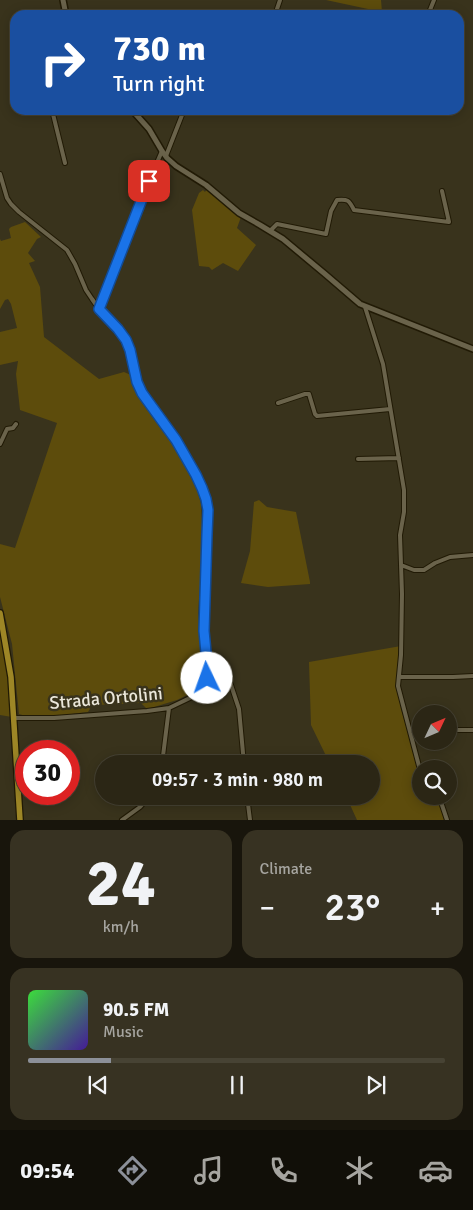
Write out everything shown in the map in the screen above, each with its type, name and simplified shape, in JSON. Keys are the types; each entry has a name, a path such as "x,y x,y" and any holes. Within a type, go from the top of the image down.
{"main road":[{"path":"136,115 149,129 164,154 176,166 206,185 239,213 270,231 302,254 365,307 473,349"},
{"path":"0,613 11,676 20,820"}],"street":[{"path":"53,115 65,163"},
{"path":"99,309 134,216 182,115"},
{"name":"Strada Ortolini","path":"0,174 7,198 11,204 67,250 86,290 99,309 126,340 137,382 142,393 176,440 202,488 208,510 204,620 208,674 199,692 169,708 54,718 14,718"},
{"path":"270,231 277,224 326,234 331,211 337,200 345,199 350,201 354,210 449,222 442,191"},
{"path":"365,307 383,364 404,490 404,512 400,534 401,655 398,686 418,760"},
{"path":"278,403 309,394 317,416 390,409"},
{"path":"0,444 7,430 13,428 16,424"},
{"path":"358,459 399,458"},
{"path":"401,565 414,570 424,570 450,557 473,555"},
{"path":"205,649 231,685 239,709 243,755"},
{"path":"399,677 473,676"},
{"path":"163,755 169,708"},
{"path":"458,730 473,730"},
{"path":"122,820 142,805"},
{"path":"248,805 250,820"},
{"path":"442,805 447,820"}],"shaded area":[{"path":"326,0 381,0 382,10 373,10"},
{"path":"207,189 241,217 237,228 256,245 238,271 223,263 212,270 209,267 199,266 192,210 199,193 203,190 205,192"},
{"path":"25,222 41,237 37,239 28,253 35,261 29,263 40,287 44,337 99,379 124,372 131,375 143,404 174,446 197,489 201,504 203,545 198,613 203,673 200,685 191,693 177,700 151,708 146,708 141,703 96,705 91,707 88,712 43,717 19,714 12,644 0,597 0,544 15,548 57,423 20,410 16,374 18,361 0,365 0,332 17,328 8,299 5,300 0,309 0,239 1,241 11,238 9,229"},
{"path":"259,500 267,507 296,512 310,584 268,587 241,583 250,551 254,502"},
{"path":"0,621 7,653 12,717 0,715"},
{"path":"401,646 397,685 401,709 416,760 412,760 412,805 440,805 444,820 357,820 350,805 380,805 380,755 326,755 311,725 309,662"}],"route":[{"path":"149,181 99,309 126,340 137,382 142,393 176,440 196,475 206,499 208,510 204,642 207,678"}]}
